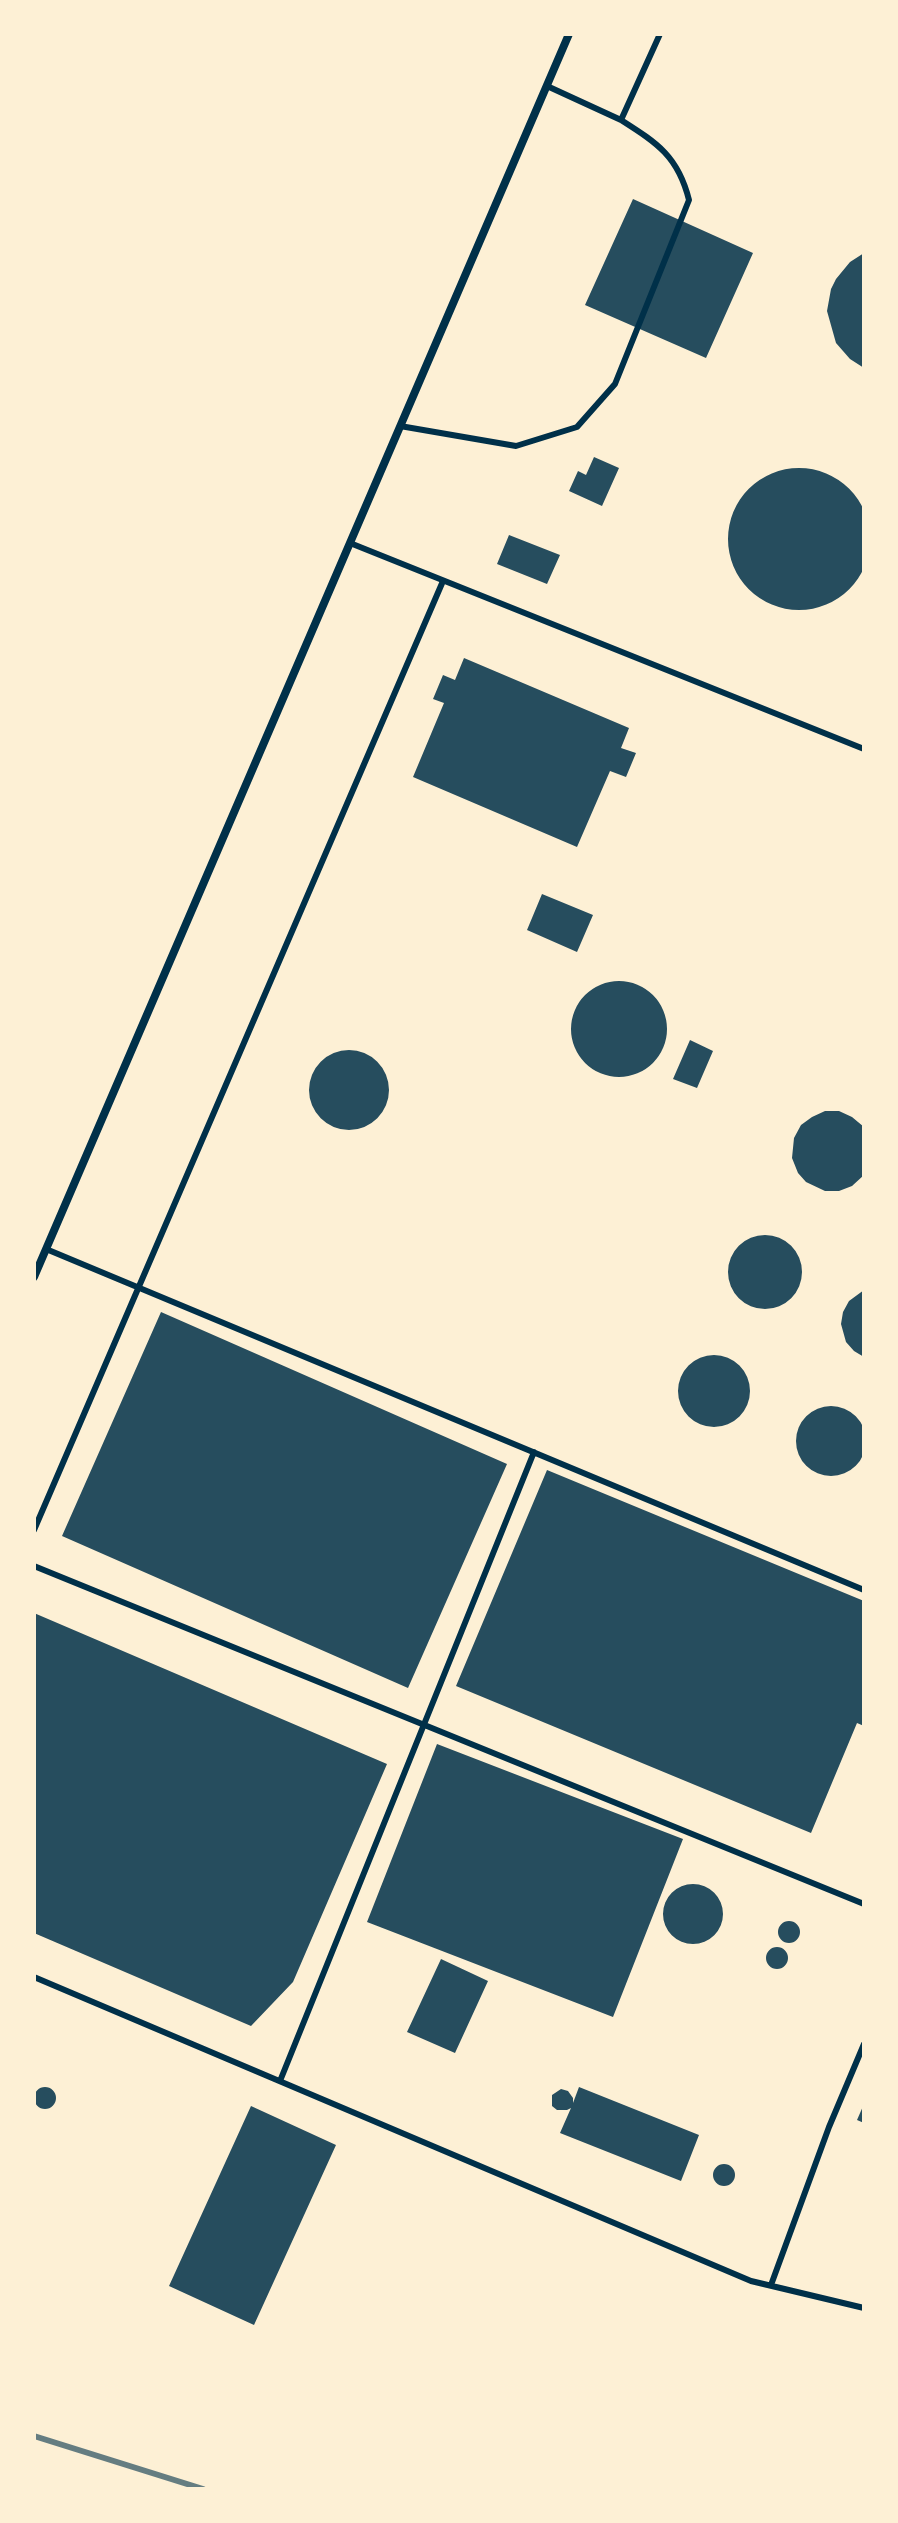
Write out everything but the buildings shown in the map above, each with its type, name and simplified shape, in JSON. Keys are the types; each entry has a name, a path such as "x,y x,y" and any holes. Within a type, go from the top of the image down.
{"street":[{"path":"34,1277 569,34"}],"lane":[{"path":"621,120 660,34"},
{"path":"400,426 516,446 577,427 615,384 689,200 684,180 662,147 621,120 547,86"},
{"path":"350,543 864,749"},
{"path":"34,1530 443,581"},
{"path":"46,1249 864,1590"},
{"path":"280,2081 534,1452"},
{"path":"34,1566 864,1904"},
{"path":"34,1977 751,2281 864,2308"},
{"path":"771,2285 829,2127 864,2044"}],"railway":[{"path":"34,2436 203,2489"}]}
